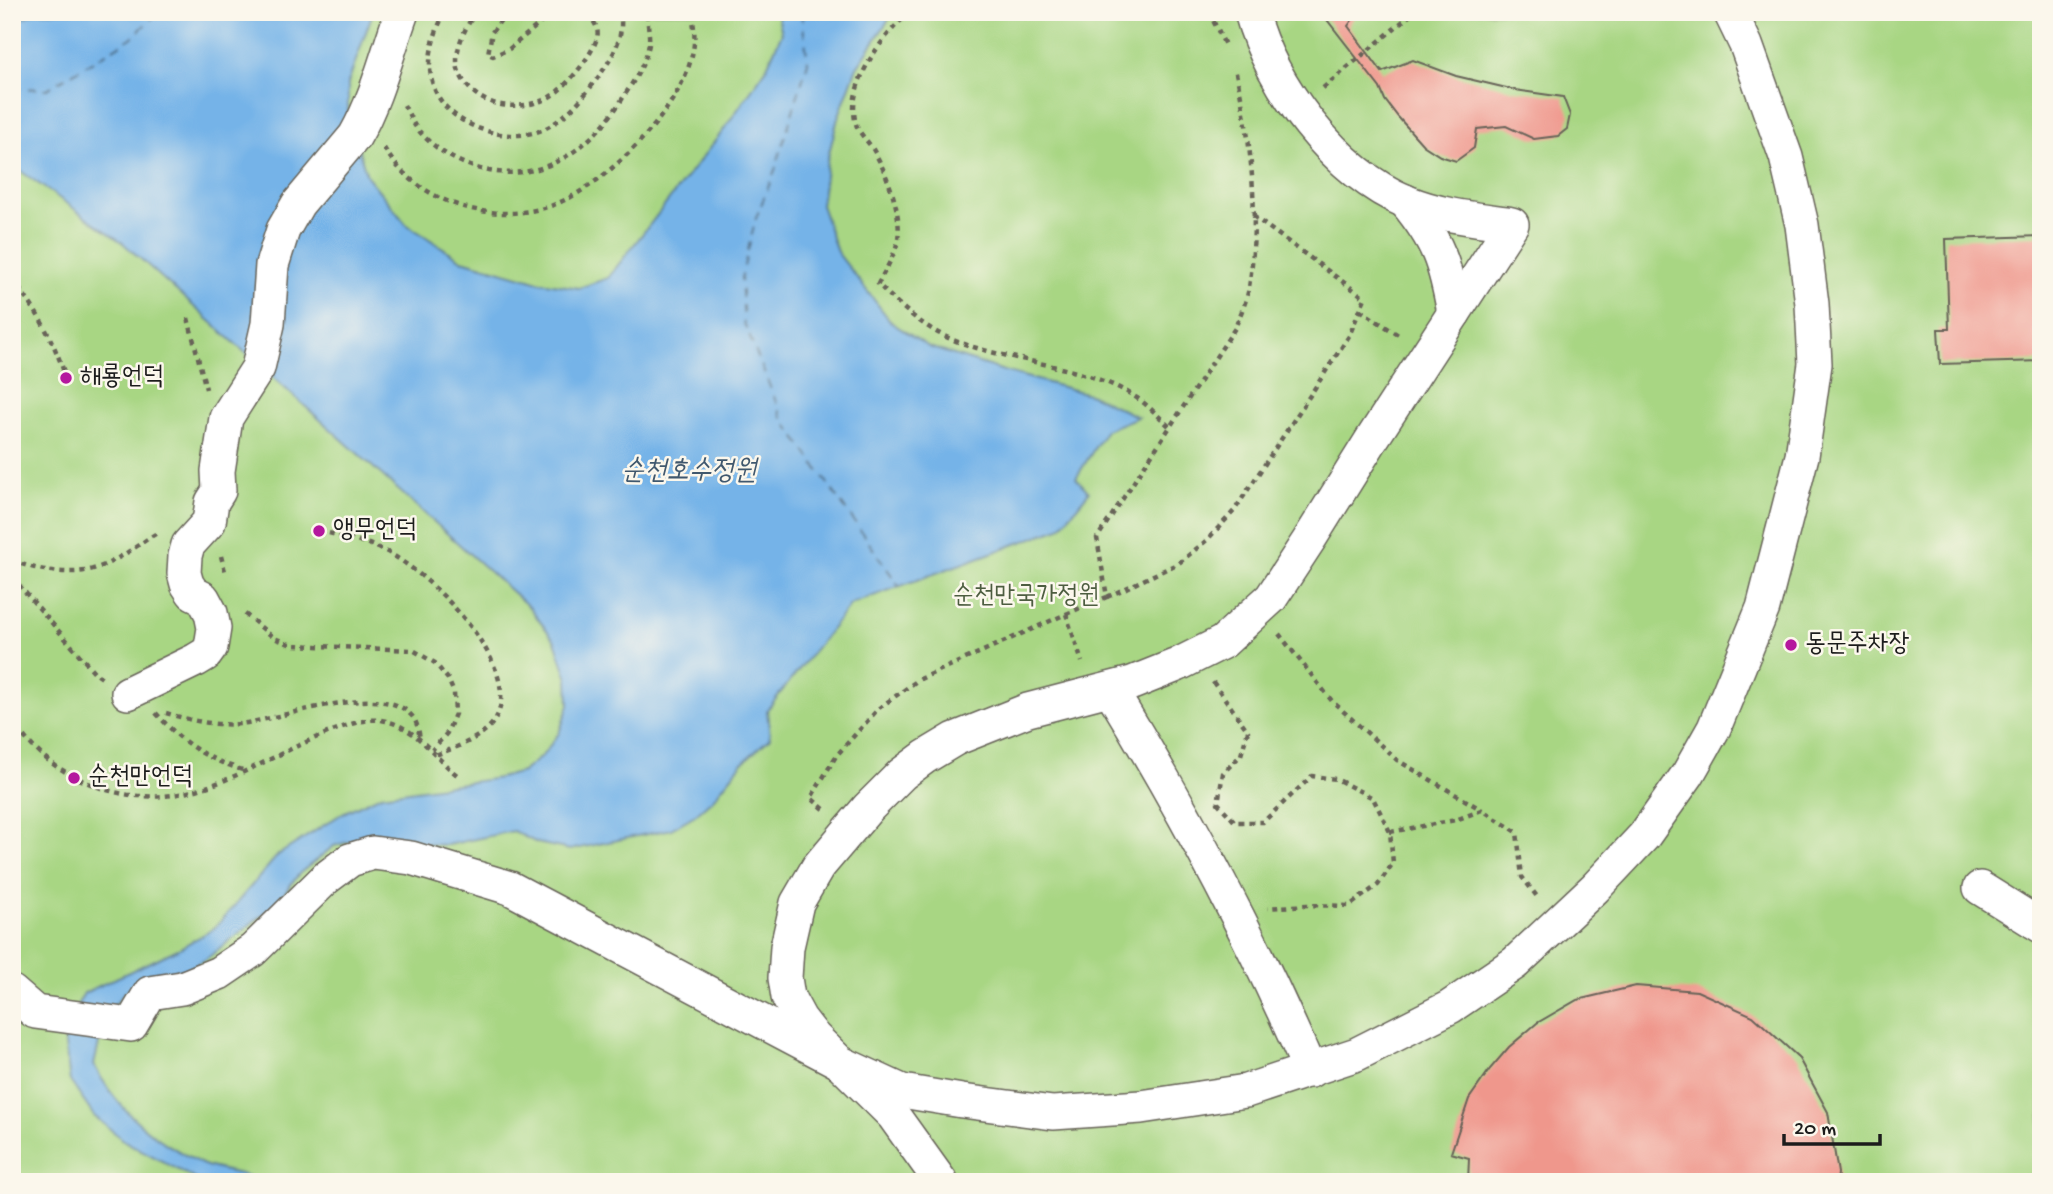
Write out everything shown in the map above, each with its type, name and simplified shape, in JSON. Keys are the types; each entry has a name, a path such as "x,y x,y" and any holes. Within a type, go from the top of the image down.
{"street":[{"path":"139,700 206,654 212,647 214,628 211,613 203,598 193,593 187,584 184,573 185,556 188,545 209,523 212,502 219,491 218,471 226,418 258,368 268,324 272,265 283,230 298,204 379,108 402,12"},
{"path":"941,1182 893,1115 800,1019 788,997 785,978 787,947 797,903 818,867 868,807 902,774 955,739 1028,710 1132,683 1194,656 1223,642 1271,598 1512,224 1436,212 1405,201 1368,180 1331,147 1299,108 1268,61 1251,12"},
{"path":"12,992 35,1012 131,1024 150,993 182,988 219,973 253,950 326,878 350,860 373,853 411,858 510,888 839,1062 902,1091 1053,1113 1141,1107 1246,1091 1357,1054 1450,1007 1515,963 1644,836 1688,774 1713,728 1751,640 1766,596 1802,456 1815,364 1812,303 1802,225 1786,157 1746,45 1730,12"},
{"path":"1405,201 1439,249 1454,313"},
{"path":"1101,691 1171,791 1236,911 1310,1071"},
{"path":"1980,888 2041,926"}],"path":[{"path":"445,12 436,29 431,52 433,86 450,109 480,130 521,135 537,132 559,120 592,86 608,63 619,39 622,25 620,12"},
{"path":"477,12 463,34 457,55 458,68 466,85 477,97 493,104 509,106 542,101 560,90 575,74 597,37 596,24 583,12"},
{"path":"507,12 492,32 488,54 493,56 509,49 544,20 566,12"},
{"path":"647,12 649,43 641,70 614,112 579,147 558,162 535,171 508,174 484,171 459,162 436,147 419,131 379,108 371,121 388,155 429,192 465,207 508,215 566,200 593,184 633,149 658,118 688,72 695,40 695,26 690,12"},
{"path":"910,12 878,45 865,69 854,100 856,126 873,149 889,182 896,211 898,239 878,284 905,312 944,335 983,349 1101,381 1137,398 1169,426"},
{"path":"1209,12 1229,53"},
{"path":"1299,108 1414,12"},
{"path":"1107,597 1097,538 1235,328 1249,290 1252,216 1246,114 1234,63"},
{"path":"848,831 811,798 836,756 879,708 918,680 1179,563 1234,511 1349,336 1365,299 1252,216"},
{"path":"12,279 32,303 56,348 66,378"},
{"path":"1360,310 1427,354"},
{"path":"188,318 207,401"},
{"path":"12,560 25,567 54,572 99,568 160,530"},
{"path":"319,531 349,537 387,552 419,574 457,611 493,658 500,684 501,701 497,717 480,734 456,747 433,753"},
{"path":"220,553 228,579"},
{"path":"239,604 246,615 274,638 292,645 413,650 435,663 448,679 454,693 455,714 447,733 433,753"},
{"path":"1260,608 1332,701 1397,760 1517,832 1522,877 1557,924"},
{"path":"1066,614 1101,691"},
{"path":"1194,656 1248,731 1241,755 1223,773 1221,783 1218,803 1234,822 1263,822 1312,776 1336,779 1373,798 1390,832 1393,863 1378,885 1349,906 1307,905 1236,911"},
{"path":"139,700 195,722 237,724 316,706 370,701 396,705 409,712 416,723 420,739"},
{"path":"12,720 26,742 52,765 74,778 112,792 147,798 184,794 215,786 300,744 363,721 382,720 401,727 420,739 457,775"},
{"path":"1390,832 1456,820 1482,810"}],"green space":[{"name":"순천만국가정원","path":"12,12 2041,12 2041,1169 2025,1182 12,1182"}],"water":[{"name":"순천호수정원","path":"37,12 373,12 348,83 348,116 367,176 406,224 462,260 540,282 579,288 608,278 722,132 766,69 782,33 777,12 894,12 857,67 838,118 827,161 821,205 837,252 892,323 929,347 1092,395 1138,417 1106,430 1076,478 1089,492 1060,528 851,604 767,710 770,738 742,763 713,799 695,815 671,829 570,850 537,843 513,831 447,845 417,844 377,834 334,846 300,873 274,906 205,960 185,970 155,972 125,992 105,1017 94,1065 111,1092 141,1126 166,1144 204,1165 262,1182 201,1182 126,1142 94,1116 70,1081 63,1031 84,993 178,949 215,928 278,855 343,813 381,795 499,778 522,772 542,756 559,733 569,705 568,679 555,641 529,607 123,243 12,165 12,22"}],"building":[{"path":"1321,12 1358,12 1348,26 1382,72 1413,60 1456,76 1515,90 1563,97 1570,115 1567,129 1558,136 1534,139 1506,126 1477,129 1474,148 1456,161 1440,156 1423,145 1398,117 1380,88"},
{"path":"2041,236 2041,361 1940,364 1938,329 1949,329 1946,239"},
{"path":"1636,986 1697,991 1753,1016 1798,1057 1828,1112 1838,1173 1837,1182 1468,1182 1469,1158 1451,1153 1469,1099 1490,1069 1509,1047 1537,1023 1577,1000"}],"ferry route":[{"path":"12,88 47,89 131,38 159,12"},
{"path":"801,12 808,62 775,170 756,218 741,278 744,323 783,419 899,586"}],"place":[{"name":"해룡언덕","path":"66,378"},
{"name":"앵무언덕","path":"319,531"},
{"name":"동문주차장","path":"1791,645"},
{"name":"순천만언덕","path":"74,778"}]}
